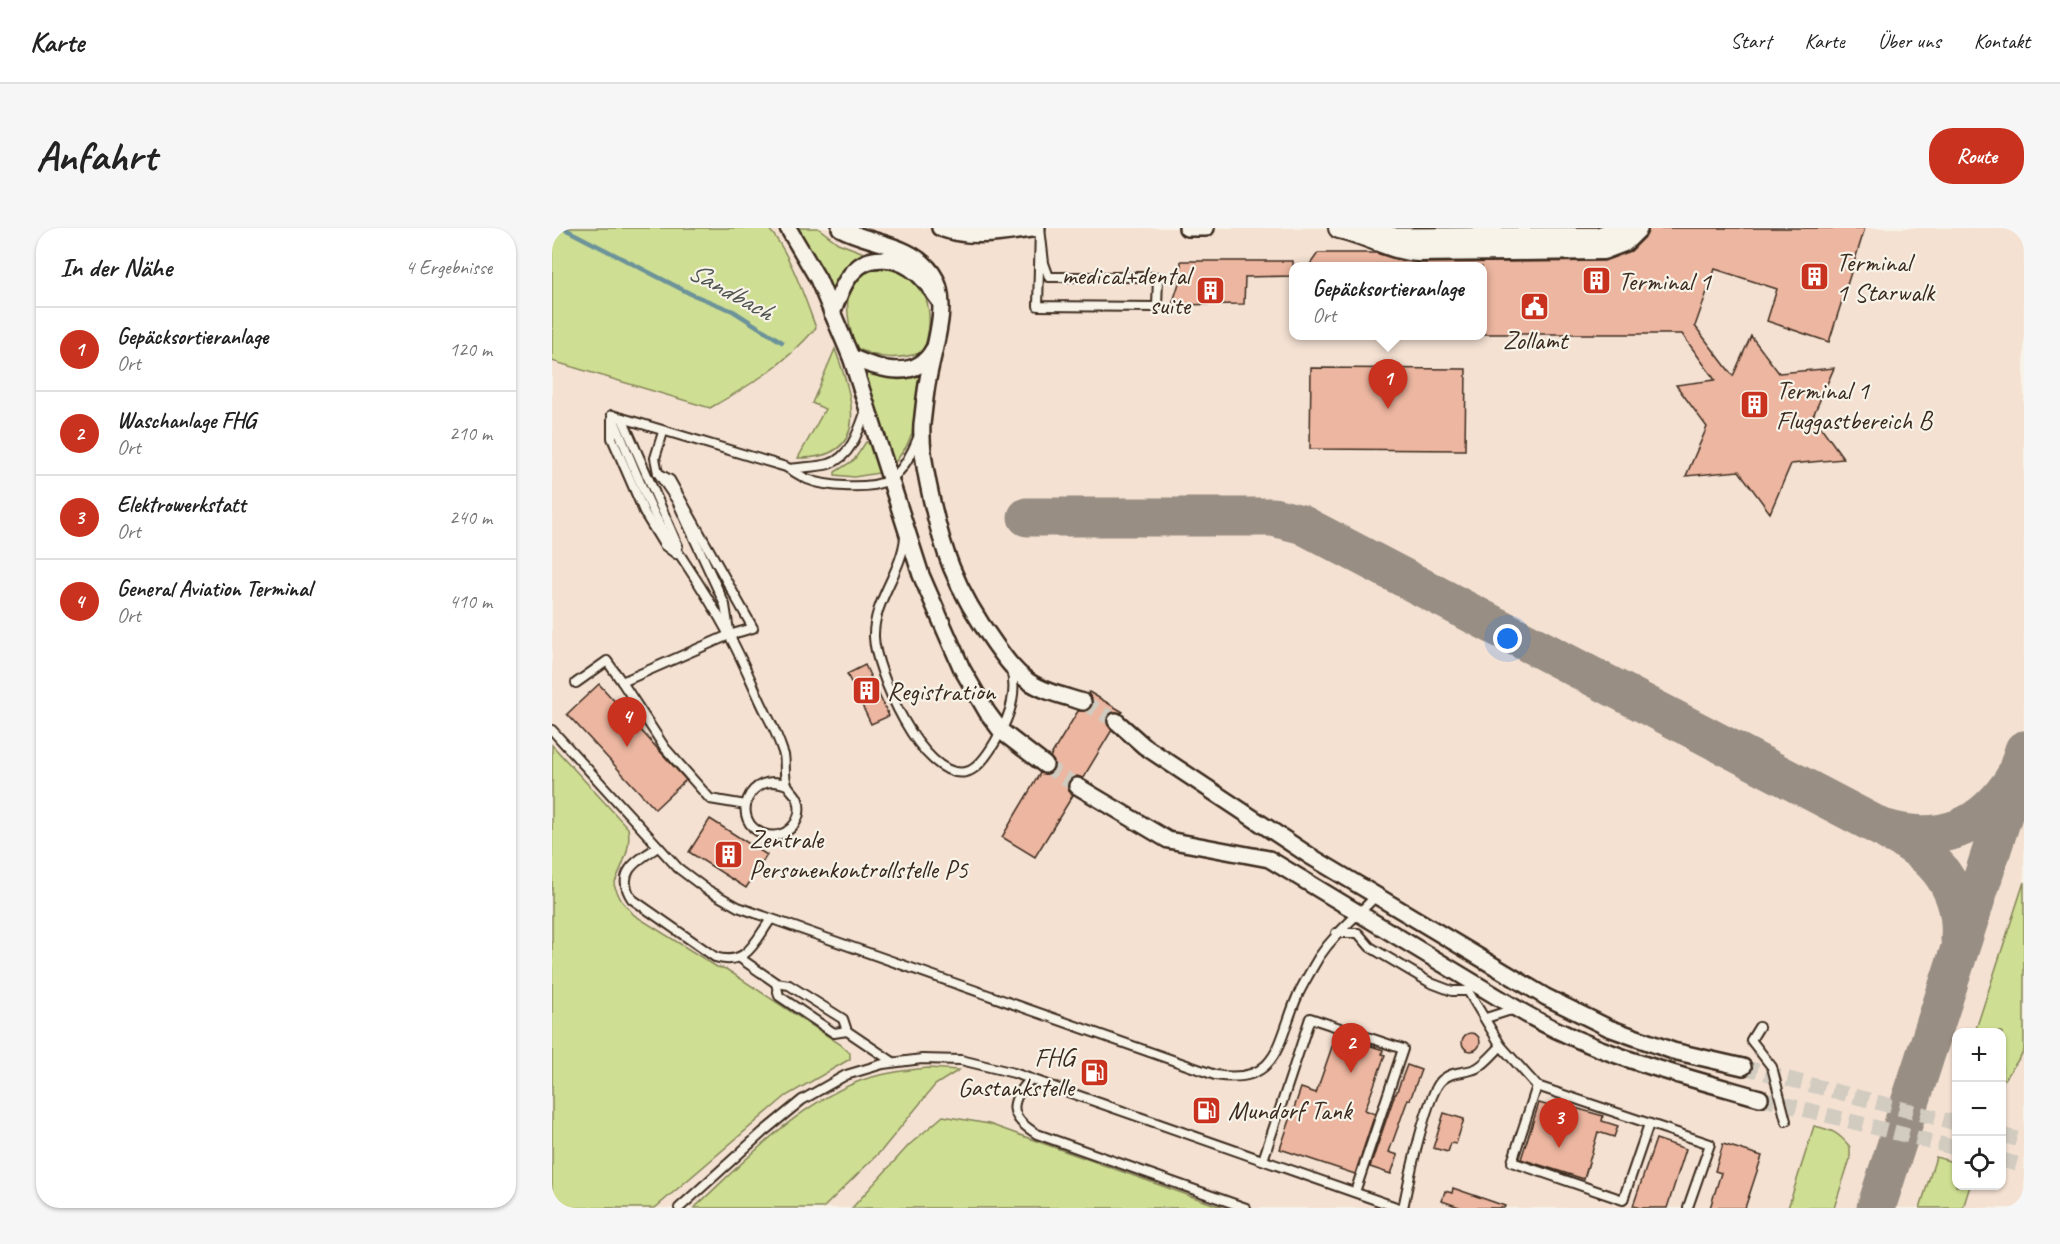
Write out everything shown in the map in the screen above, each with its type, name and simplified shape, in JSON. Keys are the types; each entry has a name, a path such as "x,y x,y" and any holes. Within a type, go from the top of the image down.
{"street":[{"path":"788,228 818,279 851,357 921,575 958,661 1001,731 1045,765"},
{"path":"840,228 890,245 923,262 936,280 941,302 939,326 922,425 930,498 945,553 956,581 977,620 1010,664 1026,680 1041,689 1083,702"},
{"path":"940,228 975,236 1037,228"},
{"path":"1187,228 1206,228"},
{"path":"1339,228 1365,235 1395,248 1418,251 1603,249 1624,241 1637,228"},
{"path":"1366,228 1396,236 1603,232 1618,228"},
{"path":"832,313 844,285 853,272 863,263 873,260 895,261 910,268 919,275 941,302"},
{"path":"851,357 877,369 900,370 922,364 934,350"},
{"path":"1116,721 1143,746 1203,787 1376,896 1546,997 1609,1028 1673,1051 1743,1067"},
{"path":"1077,786 1168,840 1269,859 1537,1021 1602,1050 1668,1072 1760,1098"}],"lane":[{"path":"1040,228 1044,263 1049,277 1158,277 1157,307 1038,306 1038,272 1040,228"},
{"path":"790,469 830,464 844,455 856,437 867,409"},
{"path":"787,785 784,756 775,732 729,635 683,559 664,533 612,414 663,432 790,469 804,478 819,483 865,486 890,480 910,457 922,425"},
{"path":"622,418 683,559"},
{"path":"663,432 655,458 658,473 677,501 725,604 729,635"},
{"path":"621,682 729,635 753,628 670,480 658,473"},
{"path":"906,526 904,544 882,601 874,636 877,658 898,707 910,731 930,758 944,768 956,771 966,772 979,765 1001,731 1012,704 1014,680 1010,664"},
{"path":"576,683 607,661 665,748 710,799 746,805"},
{"path":"553,733 678,868 706,889 738,907 1215,1075 1246,1076 1261,1069 1271,1060 1279,1049 1297,997 1319,957 1336,933 1376,896"},
{"path":"779,782 787,785 798,798 799,816 794,825 779,835 761,833 749,821 746,805 754,789 761,784 779,782"},
{"path":"658,847 634,863 629,870 626,885 632,899 715,957 727,961 740,958 771,919"},
{"path":"1336,933 1358,933 1370,947 1431,983 1452,991 1468,991 1501,1046 1537,1086 1710,1144 1689,1207"},
{"path":"740,958 776,983 789,985 843,1019 846,1031 893,1062"},
{"path":"776,983 779,996 834,1033 846,1031"},
{"path":"1486,1018 1519,1010"},
{"path":"1263,1160 1310,1018 1403,1049 1355,1192"},
{"path":"1759,1027 1751,1040 1772,1067 1786,1120"},
{"path":"679,1208 763,1131 802,1100 846,1075 893,1062 922,1059 961,1060 1031,1079 1401,1208 1416,1149 1441,1081 1454,1072 1477,1068 1501,1046"},
{"path":"1031,1079 1018,1092 1014,1106 1017,1120 1037,1134 1246,1208"},
{"path":"1537,1086 1512,1162 1623,1200 1649,1124"}],"shaded area":[{"path":"552,228 2024,228 2024,1208 552,1208"}],"green space":[{"path":"552,228 768,228 776,237 790,262 816,328 779,364 710,408 552,361"},
{"path":"798,228 818,228 838,243 864,253 846,269 833,290 829,289"},
{"path":"886,268 912,278 926,298 929,324 923,352 889,357 872,354 855,347 847,308 848,296 859,277 870,271"},
{"path":"835,349 851,404 848,436 838,448 822,455 798,458 825,409 812,403"},
{"path":"862,368 920,369 912,434 894,464"},
{"path":"866,442 869,443 879,473 854,477 835,475 835,472 854,460"},
{"path":"552,745 628,828 627,850 614,885 621,900 634,915 717,967 726,969 840,1044 850,1053 850,1059 786,1096 655,1208 552,1208"},
{"path":"2024,882 2024,1051 2006,1078 2006,1028 1976,1028"},
{"path":"929,1068 959,1070 935,1085 882,1150 823,1208 694,1208 770,1138 812,1106 857,1082 875,1076"},
{"path":"943,1116 989,1124 1224,1208 852,1208 909,1145"},
{"path":"1814,1126 1830,1130 1842,1138 1850,1147 1850,1159 1834,1208 1788,1208"},
{"path":"1936,1157 1952,1162 1952,1190 1969,1190 1963,1208 1920,1208"}],"building":[{"path":"1649,228 1865,228 1829,342 1767,321 1777,289 1715,269 1695,326 1733,376 1751,336 1779,373 1834,368 1813,416 1844,459 1791,464 1770,513 1739,471 1686,476 1707,427 1676,385 1715,380 1682,334 1487,334 1487,262 1604,261 1631,251 1646,236"},
{"path":"1318,253 1376,253 1412,262 1312,262"},
{"name":"medical+dental suite","path":"1181,261 1293,261 1289,262 1289,276 1245,277 1244,304 1172,305 1181,277"},
{"path":"1311,368 1466,369 1465,450 1310,449"},
{"name":"Registration","path":"865,665 889,716 871,724 847,674"},
{"path":"599,684 686,780 655,809 567,714"},
{"path":"1089,692 1123,712 1108,715 1107,723 1112,730 1083,778 1077,776 1069,781 1068,790 1073,795 1035,857 1002,837 1040,773 1048,774 1053,770 1054,762 1050,757 1078,711 1086,711 1092,705"},
{"name":"Zentrale Personenkontrollstelle P5","path":"710,819 767,855 746,888 689,852"},
{"path":"1471,1033 1477,1036 1480,1042 1477,1048 1471,1051 1465,1048 1462,1042 1465,1036"},
{"path":"1339,1035 1383,1050 1382,1054 1385,1055 1365,1110 1375,1114 1355,1174 1280,1149 1301,1088 1316,1093 1335,1038 1338,1039"},
{"path":"1407,1065 1421,1070 1389,1152 1398,1155 1391,1174 1370,1167"},
{"path":"1539,1103 1570,1112 1572,1107 1603,1116 1602,1121 1618,1126 1614,1137 1598,1132 1584,1179 1521,1159"},
{"path":"1444,1113 1464,1119 1456,1144 1451,1143 1448,1152 1433,1148"},
{"path":"1656,1139 1686,1149 1667,1208 1633,1206"},
{"path":"1723,1144 1762,1156 1745,1208 1710,1208 1721,1173 1715,1171"},
{"path":"1453,1188 1505,1206 1504,1208 1462,1208 1442,1201 1445,1191 1452,1193"}],"waterway":[{"name":"Sandbach","path":"563,228 691,294 733,311 782,342"}],"taxiway":[{"path":"1027,517 1273,517 1301,524 1882,828 1923,835 1959,828 1989,809 2003,795 2015,777"},
{"path":"1876,1208 2024,750"},
{"path":"1889,832 1920,850 1943,874 1957,904 1960,940"}],"tunnel":[{"path":"1083,702 1116,721"},
{"path":"1045,765 1077,786"},
{"path":"1743,1067 1952,1122"},
{"path":"1760,1098 1952,1147"},
{"path":"2006,1136 2024,1141"},
{"path":"2006,1161 2024,1166"}],"place":[{"name":"Terminal 1 Starwalk","path":"1815,277"},
{"name":"Terminal 1","path":"1597,281"},
{"name":"medical+dental suite","path":"1211,290"},
{"name":"Zollamt","path":"1535,306"},
{"name":"Terminal 1 Fluggastbereich B","path":"1755,405"},
{"name":"Gepäcksortieranlage","path":"1388,409"},
{"name":"Registration","path":"866,691"},
{"name":"General Aviation Terminal","path":"627,747"},
{"name":"Zentrale Personenkontrollstelle P5","path":"728,854"},
{"name":"FHG Gastankstelle","path":"1095,1072"},
{"name":"Waschanlage FHG","path":"1351,1073"},
{"name":"Mundorf Tank","path":"1207,1110"},
{"name":"Elektrowerkstatt","path":"1559,1148"}]}
